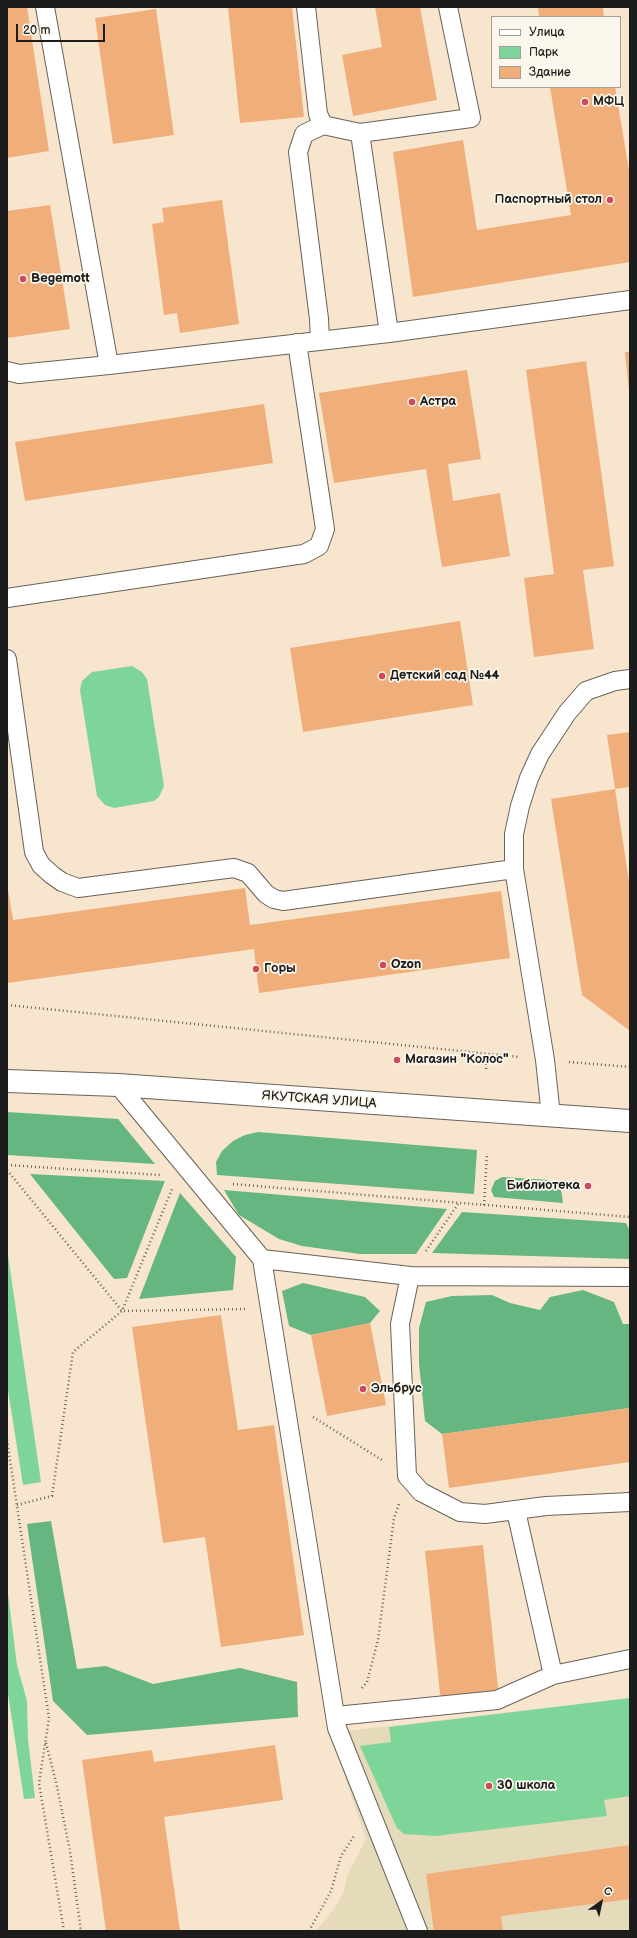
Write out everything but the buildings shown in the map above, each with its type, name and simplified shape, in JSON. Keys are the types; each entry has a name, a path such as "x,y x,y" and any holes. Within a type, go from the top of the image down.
{"street":[{"name":"ЯКУТСКАЯ УЛИЦА","path":"7,1081 118,1085 630,1121"}],"lane":[{"path":"45,7 109,365"},
{"path":"306,7 318,114 323,125"},
{"path":"320,340 319,319 298,152 304,134 323,125 360,133 471,118 448,7"},
{"path":"360,133 389,333"},
{"path":"7,371 19,374 109,365 389,333 630,300"},
{"path":"7,598 304,554 319,546 324,529 297,343"},
{"path":"7,658 34,852 41,865 62,882 78,888 234,868 248,873 266,894 274,899 283,901 514,869"},
{"path":"551,1116 545,1060 514,869 514,834 520,806 529,778 540,754 567,713 586,691 615,681 630,679"},
{"path":"118,1085 262,1259 337,1728 418,1931"},
{"path":"262,1259 410,1276 630,1277"},
{"path":"410,1276 400,1324 407,1476 421,1492 460,1512 485,1514 546,1506 630,1502"},
{"path":"516,1511 553,1675"},
{"path":"336,1716 497,1700 553,1675 630,1659"}],"path":[{"path":"7,1005 545,1060 630,1066"},
{"path":"486,1069 487,1054"},
{"path":"484,1205 487,1153"},
{"path":"7,1165 177,1177 199,1181 458,1204 630,1217"},
{"path":"7,1170 122,1311"},
{"path":"16,1505 52,1496 73,1352 122,1311 177,1177"},
{"path":"410,1276 458,1204"},
{"path":"122,1311 270,1309"},
{"path":"285,1402 321,1422 407,1476 394,1518 378,1640 366,1682 336,1716"},
{"path":"7,1440 49,1718 39,1783 64,1931"},
{"path":"46,1740 70,1851 81,1931"},
{"path":"309,1931 331,1891 342,1856 370,1810"}],"shaded area":[{"name":"30 школа","path":"630,1698 630,1931 316,1931 335,1908 343,1893 347,1876 366,1839 330,1733"}],"green space":[{"path":"132,666 142,672 147,679 164,786 159,797 154,801 114,808 105,805 97,796 80,690 82,681 92,672"},
{"path":"7,1112 118,1119 155,1164 7,1155"},
{"path":"258,1132 477,1150 474,1194 217,1175 216,1162 222,1151 233,1141 245,1135"},
{"path":"30,1174 165,1181 127,1278 114,1279"},
{"path":"502,1177 549,1180 561,1189 563,1203 494,1197 491,1190 495,1181"},
{"path":"224,1190 447,1209 416,1254 360,1254 302,1246 279,1239 239,1215"},
{"path":"180,1193 236,1257 233,1290 139,1299"},
{"path":"462,1212 626,1223 630,1231 630,1259 432,1253"},
{"path":"7,1248 41,1482 23,1485 7,1384"},
{"path":"303,1283 365,1297 380,1311 370,1323 311,1335 289,1326 282,1291"},
{"path":"583,1290 614,1302 623,1324 630,1324 630,1408 442,1434 425,1421 419,1364 419,1328 426,1302 452,1296 492,1295 510,1303 540,1310 550,1297"},
{"path":"51,1521 77,1669 106,1666 153,1684 240,1668 297,1682 298,1717 87,1735 53,1701 27,1524"},
{"path":"7,1585 17,1665 27,1701 28,1740 35,1798 24,1799 7,1687"},
{"path":"630,1698 630,1796 604,1800 607,1816 435,1836 404,1834 397,1828 360,1746 391,1742 389,1727"}],"place":[{"name":"МФЦ","path":"585,102"},
{"name":"Паспортный стол","path":"610,200"},
{"name":"Begemott","path":"23,279"},
{"name":"Астра","path":"412,402"},
{"name":"Детский сад №44","path":"382,676"},
{"name":"Ozon","path":"383,965"},
{"name":"Горы","path":"256,969"},
{"name":"Магазин \"Колос\"","path":"397,1060"},
{"name":"Библиотека","path":"588,1186"},
{"name":"Эльбрус","path":"363,1389"},
{"name":"30 школа","path":"489,1786"}]}
